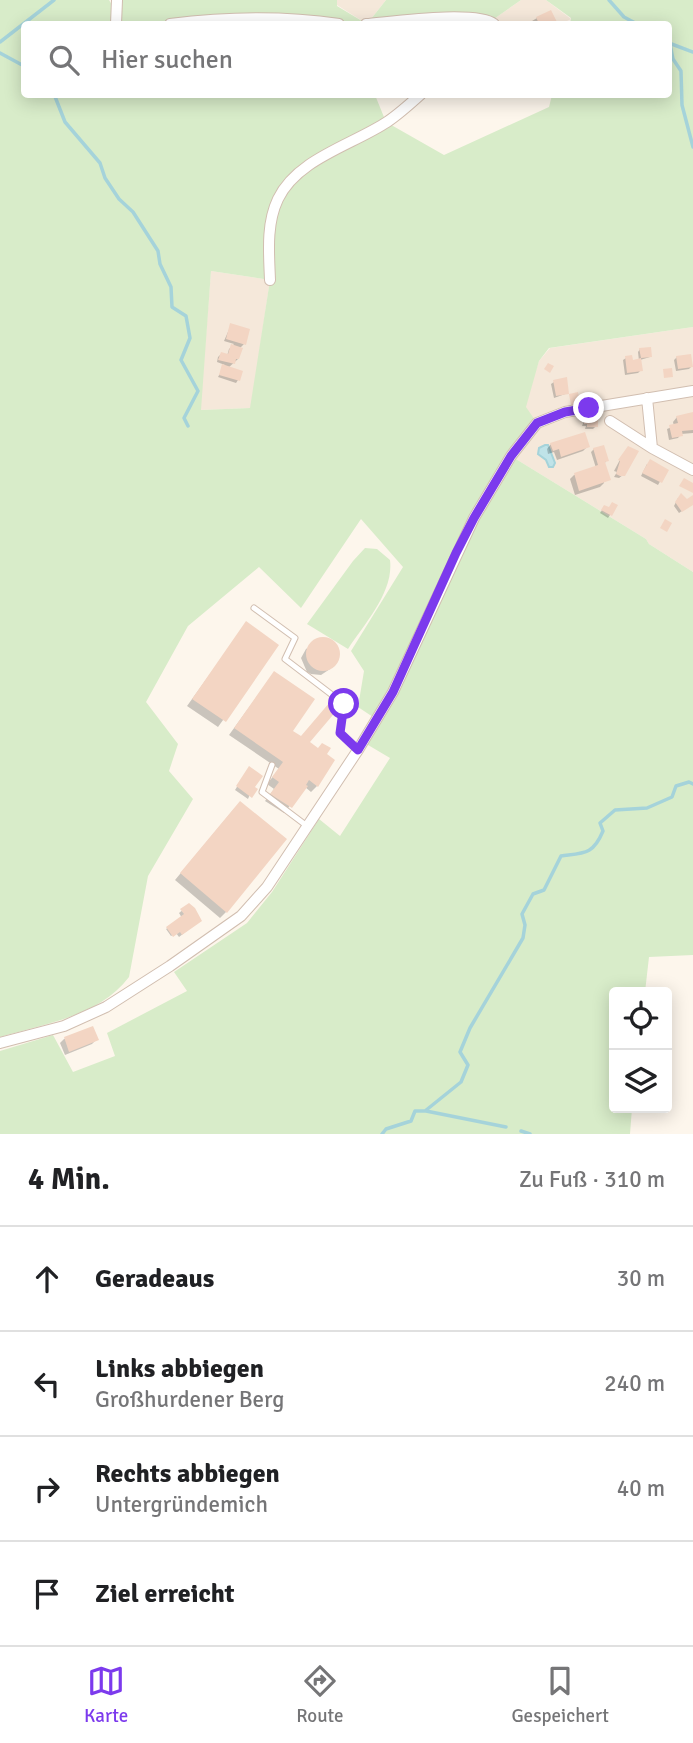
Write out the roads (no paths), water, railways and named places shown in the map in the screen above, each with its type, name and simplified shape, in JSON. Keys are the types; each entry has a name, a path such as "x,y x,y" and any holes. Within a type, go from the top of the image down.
{"street":[{"path":"116,21 117,0"},
{"path":"218,21 265,18 302,21"},
{"path":"394,21 479,18 486,21"},
{"path":"270,280 268,238 276,201 290,180 317,161 386,122 416,98"},
{"path":"0,1043 82,1019 128,994 241,916 267,887 393,692 474,518 511,456 537,423 565,412 693,391"},
{"path":"647,398 652,448"},
{"path":"610,421 693,470"}],"lane":[{"path":"254,608 295,638 285,659 344,704 340,733 358,750"},
{"path":"272,765 262,792 307,827"}],"water":[{"path":"548,445 555,463 553,467 549,467 546,460 538,454 539,448"}],"waterway":[{"path":"27,21 54,0"},
{"path":"609,0 624,17 631,21"},
{"path":"0,42 21,26"},
{"path":"672,44 693,52"},
{"path":"0,53 21,64"},
{"path":"672,54 681,71 682,105 693,147"},
{"path":"56,98 65,122 100,163 105,178 119,199 133,212 158,251 160,264 171,287 172,307 186,316 190,338 181,360 198,391 184,418 188,426"},
{"path":"382,1134 386,1129 411,1121 415,1111 425,1111 461,1082 468,1065 460,1052 470,1028 523,938 525,925 522,914 533,894 544,890 561,856 591,849 603,831 600,823 615,810 647,808 672,797 676,786 689,782 693,784"},
{"path":"426,1111 506,1127"},
{"path":"521,1131 530,1134"}]}
